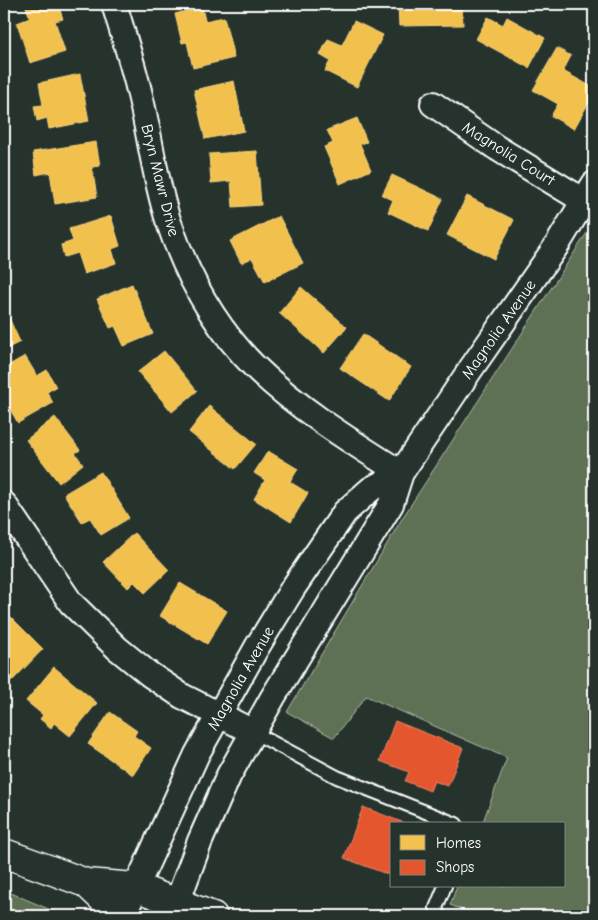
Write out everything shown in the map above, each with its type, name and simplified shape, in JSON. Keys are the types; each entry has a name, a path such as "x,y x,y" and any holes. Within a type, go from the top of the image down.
{"main road":[{"path":"4,853 86,883 135,887 175,910 213,916"},
{"path":"86,883 122,916"}],"street":[{"name":"Bryn Mawr Drive","path":"114,4 140,94 168,220 183,260 202,299 226,334 253,365 287,396 401,473"},
{"name":"Magnolia Court","path":"433,104 497,148 589,192"},
{"name":"Magnolia Avenue","path":"175,910 200,841 228,775 391,504 401,473 475,362 557,245 589,192"},
{"name":"Magnolia Avenue","path":"122,916 197,754 257,646 288,596 346,512 371,489 401,473"},
{"path":"4,504 71,603 117,648 149,674 182,696 253,732"}],"lane":[{"path":"253,732 337,777 451,822"},
{"path":"438,916 436,908 444,888"}],"green space":[{"path":"594,222 594,916 477,916 450,905 456,888 566,888 566,822 483,822 507,758 366,696 334,738 287,712 403,517"},
{"path":"4,890 65,916 4,916"}],"building: Homes":[{"path":"25,4 58,4 63,19 55,21 65,52 30,63 17,23 30,18"},
{"path":"398,4 462,4 463,25 399,26"},
{"path":"202,7 205,21 224,17 234,58 193,68 187,42 182,43 175,14"},
{"path":"488,17 503,25 507,17 545,38 529,68 476,39"},
{"path":"354,21 383,35 357,87 325,71 330,61 320,55 328,39 342,45"},
{"path":"557,48 571,56 563,71 594,88 594,93 574,129 551,116 558,104 533,90"},
{"path":"80,74 89,121 49,129 47,118 37,121 34,106 43,105 39,83"},
{"path":"234,81 244,131 205,139 194,90"},
{"path":"357,118 367,142 360,144 371,170 340,184 324,147 333,143 327,130"},
{"path":"96,142 100,166 92,167 97,197 55,204 50,172 36,175 33,152"},
{"path":"257,151 261,205 233,207 231,181 211,183 209,154"},
{"path":"392,175 443,199 428,231 388,212 393,200 382,195"},
{"path":"467,196 514,220 494,259 447,235"},
{"path":"111,216 120,246 112,249 116,263 84,274 77,253 64,257 61,245 73,241 69,229"},
{"path":"279,216 303,263 265,282 252,258 241,263 230,241"},
{"path":"132,284 153,334 124,346 115,326 110,328 97,299"},
{"path":"301,287 347,327 324,353 279,313"},
{"path":"4,307 20,342 4,350"},
{"path":"363,334 411,367 389,401 340,368"},
{"path":"164,351 197,391 172,412 138,372"},
{"path":"25,356 37,376 47,370 56,387 47,392 53,403 18,423 4,399 4,368"},
{"path":"209,406 256,444 235,469 189,432"},
{"path":"55,417 80,450 75,453 83,464 59,483 26,440"},
{"path":"268,451 298,469 290,482 308,493 291,522 254,499 265,480 254,473"},
{"path":"101,472 129,518 101,535 90,518 82,522 64,494"},
{"path":"134,533 169,570 145,593 134,582 128,588 103,562"},
{"path":"180,583 227,611 207,644 160,616"},
{"path":"4,610 43,649 12,681 4,674"},
{"path":"54,667 97,703 70,736 54,723 51,728 40,719 43,715 26,701"},
{"path":"110,712 137,731 134,736 151,748 133,775 88,744"}],"building: Shops":[{"path":"395,721 463,748 448,786 434,781 430,791 405,781 409,772 380,761"},
{"path":"363,807 402,822 390,822 390,875 344,858"}]}
